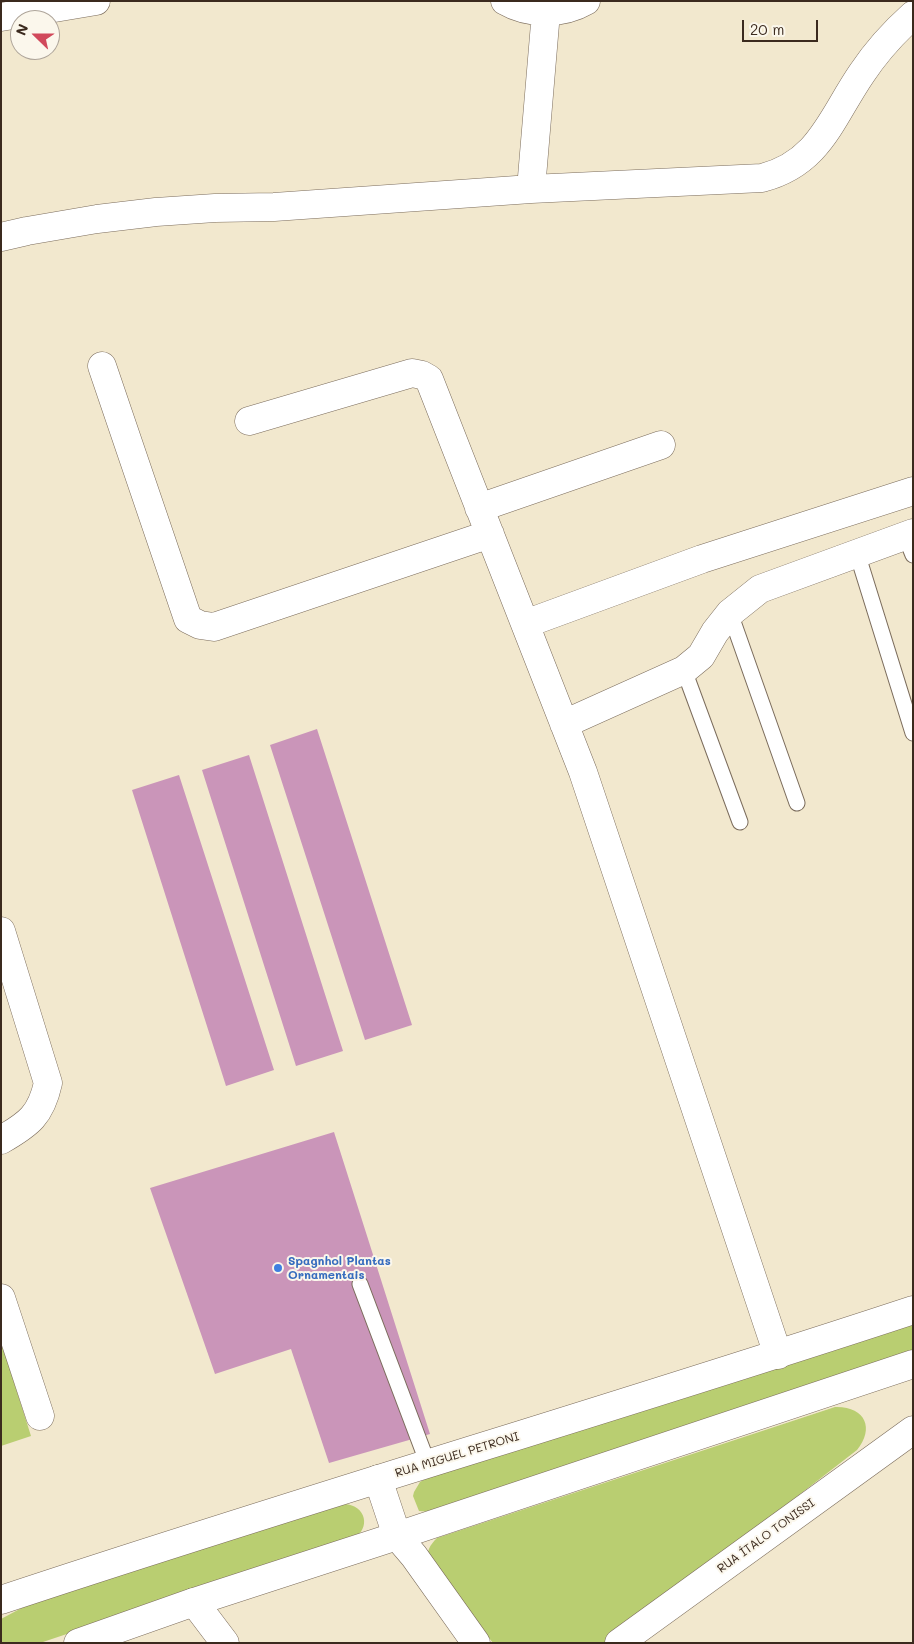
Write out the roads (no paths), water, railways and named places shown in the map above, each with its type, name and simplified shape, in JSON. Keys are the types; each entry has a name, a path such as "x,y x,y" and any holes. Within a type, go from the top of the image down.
{"street":[{"path":"1,17 96,1"},
{"path":"505,1 528,10 546,12 564,10 586,1"},
{"path":"531,189 546,12"},
{"path":"1,237 97,219 156,212 274,207 531,189 762,178 790,168 812,150 872,59 894,33 913,15"},
{"path":"102,366 188,619 200,625 214,626 490,534"},
{"path":"249,421 412,374 422,375 429,379 583,772 778,1355"},
{"path":"479,508 661,445"},
{"path":"525,624 702,559 913,491"},
{"path":"564,724 684,670 701,656 715,632 730,612 760,589 857,553 910,541"},
{"path":"1,931 48,1083 36,1114 13,1133"},
{"path":"1,1298 40,1416"},
{"name":"RUA MIGUEL PETRONI","path":"1,1600 170,1544 778,1355 913,1310"},
{"path":"78,1643 194,1602 912,1365"},
{"name":"RUA ÍTALO TONISSI","path":"619,1643 913,1430"},
{"path":"378,1479 397,1536 414,1556 476,1643"},
{"path":"194,1602 225,1643"}],"lane":[{"path":"857,553 913,733"},
{"path":"730,612 797,803"},
{"path":"684,670 740,822"},
{"path":"360,1284 428,1464"}],"place":[{"name":"Spagnhol Plantas Ornamentais","path":"278,1268"}]}
